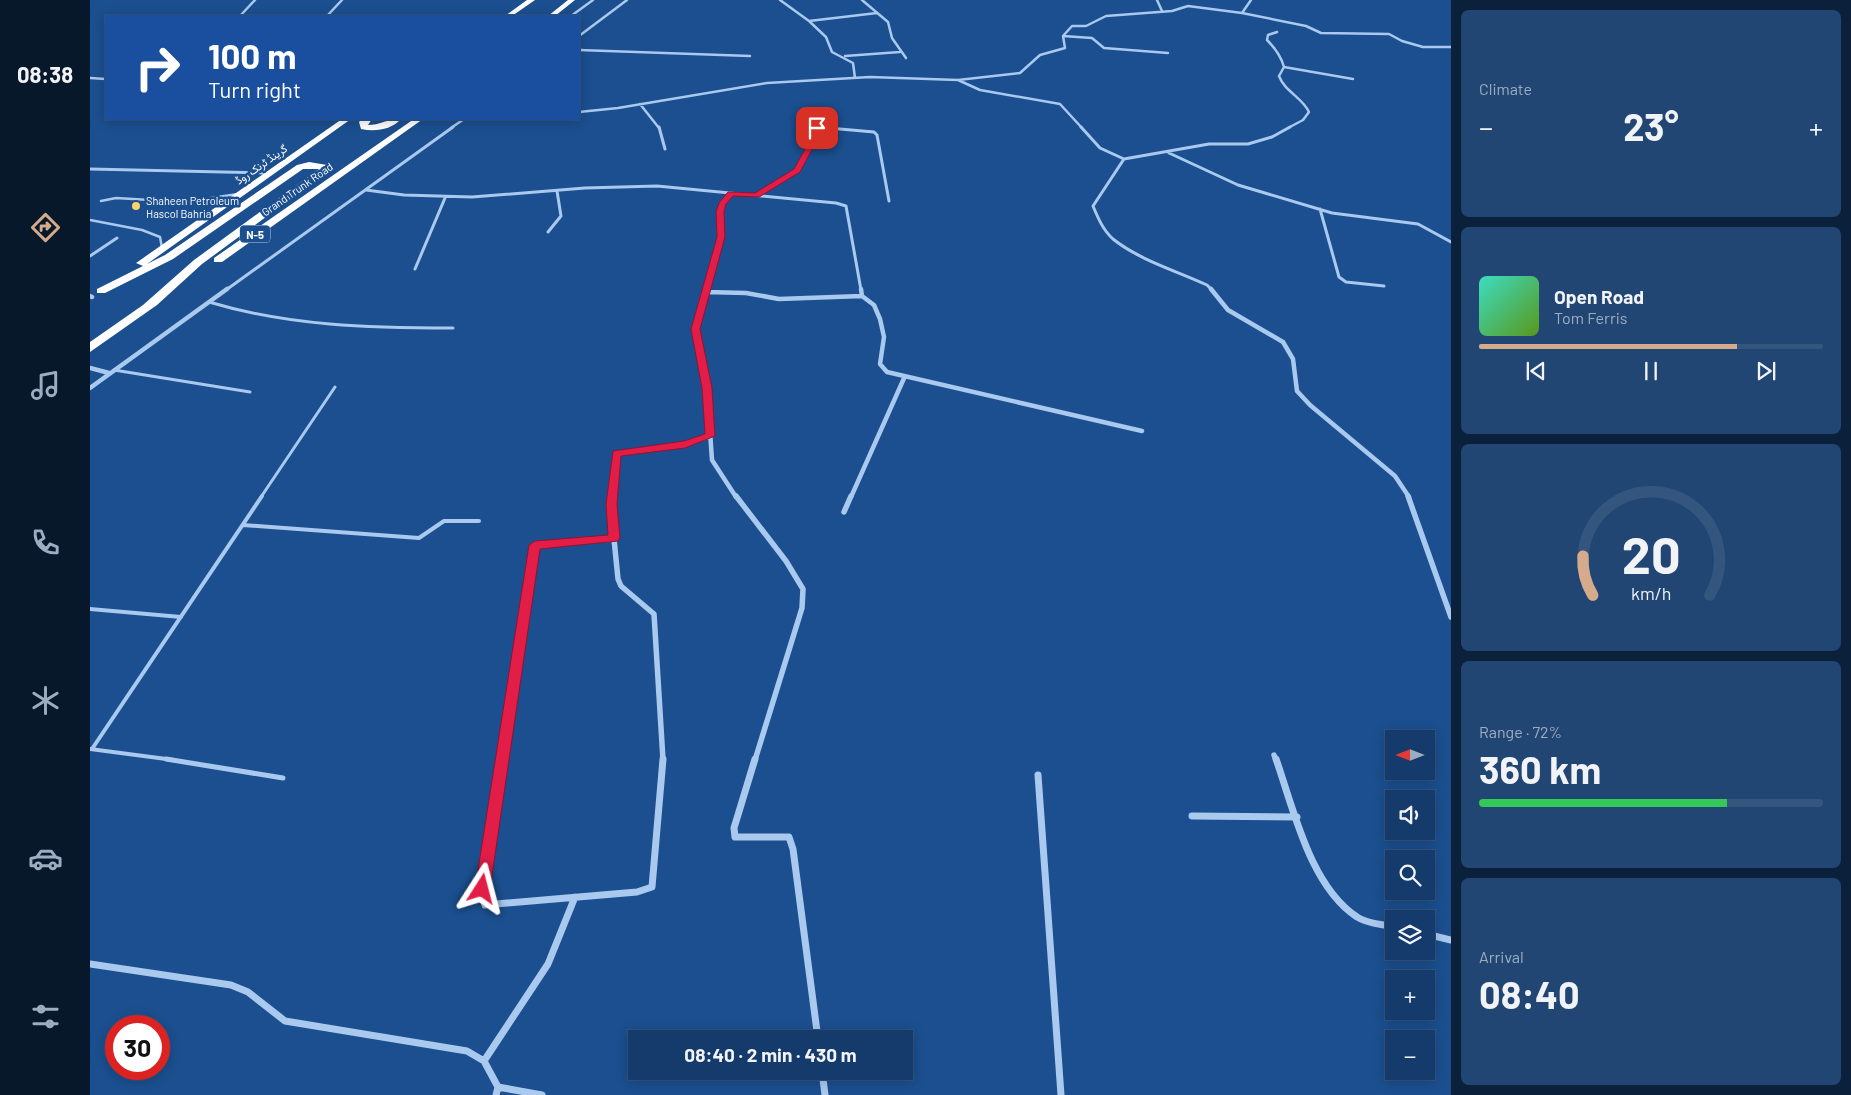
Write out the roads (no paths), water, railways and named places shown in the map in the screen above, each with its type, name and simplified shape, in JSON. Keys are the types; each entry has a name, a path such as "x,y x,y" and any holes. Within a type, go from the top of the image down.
{"highway":[{"path":"510,15 532,0"},
{"path":"552,15 572,0"},
{"name":"گرینڈ ٹرنک روڈ","path":"93,295 345,120"},
{"path":"366,120 363,122 364,127 374,128 386,127 396,120"},
{"name":"Grand Trunk Road","path":"90,348 418,120"},
{"path":"93,295 169,257 300,167 309,165 324,167 323,171 198,262 144,309"}],"street":[{"path":"241,15 255,0"},
{"path":"328,15 342,0"},
{"path":"572,15 593,0"},
{"path":"580,35 627,0"},
{"path":"780,0 809,21 826,37 827,46 831,52 853,63 854,78"},
{"path":"862,0 888,22 892,38 906,58"},
{"path":"1157,0 1162,11"},
{"path":"1242,13 1251,0"},
{"path":"580,112 767,83 854,78 958,80 1020,73 1040,55 1065,48 1064,36 1072,26 1086,26 1106,16 1162,11 1188,6 1242,13 1306,26 1321,33 1389,34 1402,41 1423,47 1451,47"},
{"path":"809,21 877,13"},
{"path":"958,80 980,90 1060,104 1100,148 1124,159 1169,153 1208,144 1248,144 1272,137 1303,120 1309,112 1308,107 1286,92 1281,83 1279,76 1284,66 1277,49 1266,37 1277,32"},
{"path":"1064,36 1092,38 1104,48 1168,53"},
{"path":"580,50 750,56"},
{"path":"842,56 900,52"},
{"path":"1284,66 1353,79"},
{"path":"90,78 105,78"},
{"path":"640,104 654,116 659,124 665,149"},
{"path":"756,196 797,171 814,140 821,109"},
{"path":"90,388 463,120"},
{"path":"817,128 874,132 877,135 889,201"},
{"path":"1169,153 1238,185 1332,213 1418,224 1451,242"},
{"path":"1124,159 1116,176 1100,193 1093,206 1101,225 1114,239 1165,269 1207,285 1228,310 1284,342 1293,359 1297,391 1310,405 1394,476 1411,500 1451,617"},
{"path":"90,169 269,173"},
{"path":"366,190 444,198 624,186 812,200 846,206 862,296"},
{"path":"548,232 561,216 557,191"},
{"path":"731,194 722,203 720,212 721,237 696,329 707,388 712,460 727,485 786,561 804,589 802,608 734,828 735,836 742,839 774,835 789,836 793,849 817,1030"},
{"path":"415,269 444,198"},
{"path":"1320,209 1339,277 1346,282 1384,286"},
{"path":"90,256 117,238"},
{"path":"706,292 746,293 779,299 862,296 874,305 880,318 884,337 880,364 887,372 1142,431"},
{"path":"90,368 109,373"},
{"path":"844,512 905,376"},
{"path":"614,538 535,545 482,889 485,905 637,892 652,887 664,751 654,614 632,599 621,588 611,504 616,453 685,444 710,436"},
{"path":"1274,755 1311,857 1342,907 1359,918 1385,925"},
{"path":"1038,776 1061,1095"},
{"path":"1192,816 1297,817"},
{"path":"484,1061 548,964 575,897"},
{"path":"1435,936 1451,940"},
{"path":"90,964 231,985 248,992 285,1021 467,1051 484,1061 497,1091 542,1095"},
{"path":"823,1080 825,1095"}],"lane":[{"path":"101,201 116,198 184,202 240,193"},
{"path":"90,220 142,230 160,237 162,248"},
{"path":"209,302 261,316 313,322 397,328 453,328"},
{"path":"114,370 250,392"},
{"path":"283,778 91,749 336,386"},
{"path":"243,525 419,538 444,521 479,522"},
{"path":"90,609 181,617"}],"place":[{"name":"Shaheen Petroleum Hascol Bahria","path":"136,206"}]}
